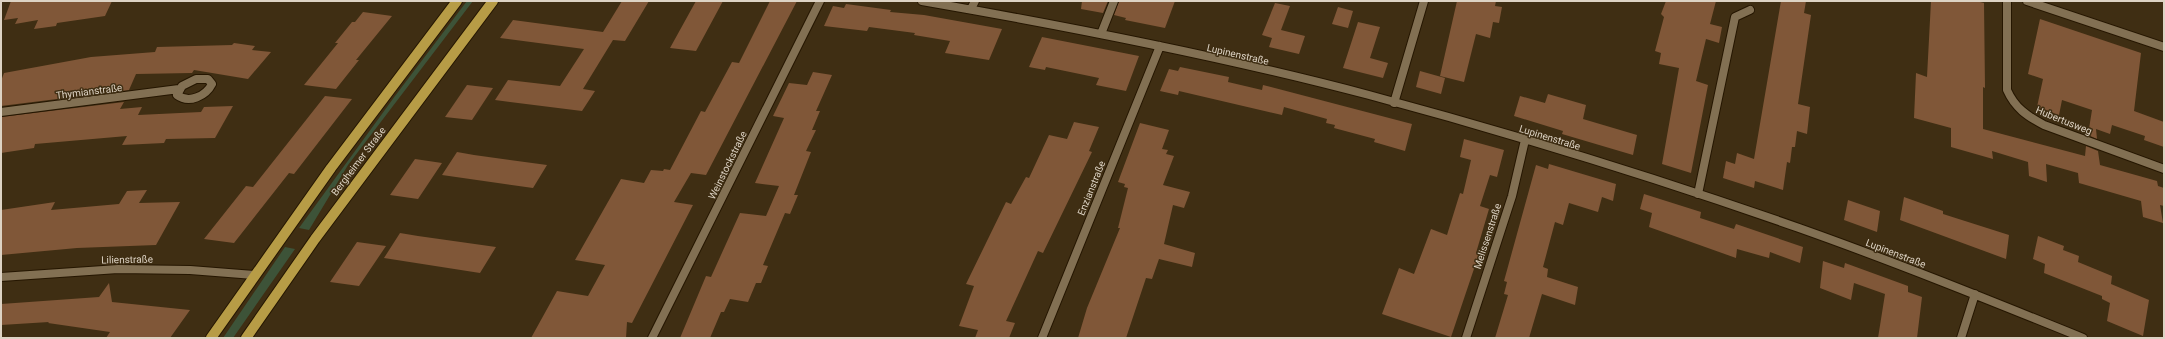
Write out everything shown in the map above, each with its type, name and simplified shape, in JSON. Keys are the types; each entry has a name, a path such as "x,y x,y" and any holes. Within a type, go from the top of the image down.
{"main road":[{"name":"Bergheimer Straße","path":"211,338 254,275 387,92 457,1"},
{"name":"Bergheimer Straße","path":"246,338 319,233 493,1"}],"street":[{"name":"Weinstockstraße","path":"652,338 820,1"},
{"name":"Lupinenstraße","path":"922,1 971,9 1160,46 1394,103 1525,140 1698,194 1797,227 1975,294 2083,338"},
{"path":"971,9 975,1"},
{"path":"1101,34 1114,1"},
{"path":"1394,103 1424,1"},
{"name":"Hubertusweg","path":"2007,1 2006,90 2013,103 2026,115 2044,125 2164,169"},
{"path":"2027,1 2164,47"},
{"path":"1698,194 1736,17 1750,10"},
{"name":"Enzianstraße","path":"1042,338 1160,46"},
{"name":"Thymianstraße","path":"1,112 179,89"},
{"name":"Melissenstraße","path":"1466,338 1512,196 1525,140"},
{"name":"Lilienstraße","path":"1,277 118,269 184,270 254,275"},
{"path":"1961,338 1975,294"}],"green space":[{"path":"467,1 473,1 348,165 309,230 299,228 395,96"},
{"path":"285,247 295,249 233,338 223,338"}],"building":[{"path":"11,1 112,1 105,16 57,23 56,26 34,29 38,20 15,24 18,18 4,20"},
{"path":"622,1 649,1 625,41 613,40 583,89 595,91 582,111 495,100 508,80 560,86 584,49 500,38 513,20 603,32"},
{"path":"696,1 723,1 696,51 670,48"},
{"path":"770,1 797,1 706,175 691,173 674,202 693,205 632,323 627,322 626,338 531,338 557,291 588,296 605,265 575,260 621,179 644,183 651,170 670,170 701,111 705,112 732,62 739,63"},
{"path":"1082,1 1108,1 1103,13 1081,9"},
{"path":"1119,1 1175,1 1165,28 1125,20 1126,18 1114,15"},
{"path":"1457,1 1496,1 1495,6 1502,7 1499,23 1493,22 1490,38 1476,34 1464,82 1440,76"},
{"path":"1666,1 1716,1 1710,24 1722,27 1719,43 1706,39 1696,81 1708,85 1691,173 1662,164 1679,68 1659,64 1661,53 1655,51 1664,17 1661,14"},
{"path":"1781,1 1806,1 1804,13 1811,15 1798,104 1810,107 1807,134 1797,131 1795,147 1792,147 1790,163 1787,162 1783,190 1755,181 1754,188 1723,178 1726,161 1735,164 1737,153 1754,159"},
{"path":"1931,1 1976,1 1984,3 1985,88 1983,87 1983,129 2085,156 2086,146 2098,151 2100,165 2157,181 2158,186 2164,188 2164,206 2160,205 2163,223 2143,217 2141,201 2079,183 2078,173 2046,164 2047,182 2029,176 2028,162 1992,151 1993,159 1951,147 1951,128 1914,118 1916,73 1927,77"},
{"path":"1275,3 1290,6 1281,30 1305,36 1299,54 1269,47 1272,38 1262,35"},
{"path":"846,4 891,10 890,12 924,15 1002,29 989,60 945,53 950,41 914,35 915,33 869,27 867,31 824,26 833,6 844,8"},
{"path":"1338,7 1353,11 1348,28 1332,24"},
{"path":"363,12 392,16 356,60 359,60 336,89 304,85 338,43 335,43 352,22 355,22"},
{"path":"2040,19 2141,53 2134,111 2164,122 2164,147 2144,140 2145,136 2112,125 2110,134 2096,129 2097,139 2088,135 2092,110 2062,100 2059,115 2037,107 2043,79 2028,74"},
{"path":"1358,22 1380,27 1370,58 1388,63 1383,78 1343,68"},
{"path":"1042,37 1139,56 1126,91 1096,85 1099,78 1046,67 1045,70 1029,67"},
{"path":"234,43 255,46 252,50 271,52 248,79 194,70 192,73 136,74 129,90 1,106 1,81 4,73 91,57 155,52 157,47 232,45"},
{"path":"1180,67 1229,77 1228,82 1262,90 1263,85 1412,124 1405,151 1374,142 1375,139 1334,128 1335,125 1326,123 1327,119 1284,107 1282,115 1179,91 1178,95 1160,91 1169,69 1178,71"},
{"path":"1420,71 1445,78 1441,94 1416,87"},
{"path":"813,72 832,75 816,111 820,111 812,130 816,130 806,151 811,152 794,195 798,195 790,214 785,213 763,265 768,266 761,283 756,283 748,302 730,299 724,312 721,312 710,338 680,338 706,276 711,277 740,213 766,216 779,186 755,183 784,118 773,116 789,83 807,85"},
{"path":"467,85 493,88 472,120 445,117"},
{"path":"1548,94 1586,105 1583,119 1637,135 1633,155 1562,134 1563,131 1514,116 1520,96 1545,103"},
{"path":"325,96 352,99 294,174 289,173 234,243 204,239 246,186 253,187"},
{"path":"124,102 120,109 142,107 138,115 201,112 204,107 233,106 215,138 166,139 164,143 122,145 127,136 35,144 34,148 1,153 1,117"},
{"path":"1074,122 1099,127 1089,151 1092,152 1043,253 1038,251 1006,321 1015,323 1009,338 975,338 978,330 959,326 974,286 966,284 1006,202 1011,204 1026,177 1029,178 1049,135 1067,139"},
{"path":"1140,123 1169,130 1162,149 1168,150 1166,154 1174,156 1163,185 1190,192 1184,208 1173,205 1164,244 1195,253 1192,267 1159,259 1152,279 1146,278 1126,338 1078,338 1087,308 1120,228 1118,228 1128,188 1124,187 1125,184 1118,182"},
{"path":"1464,139 1504,150 1497,177 1490,175 1480,206 1489,209 1476,253 1479,254 1451,337 1382,314 1399,268 1414,274 1431,229 1447,235 1460,193 1463,194 1471,160 1460,157"},
{"path":"457,152 547,165 533,188 442,175"},
{"path":"415,159 442,163 418,199 390,195"},
{"path":"1549,164 1616,184 1613,201 1602,197 1598,212 1569,203 1563,225 1555,222 1543,267 1548,269 1547,277 1578,287 1575,305 1542,294 1529,338 1495,338 1508,295 1504,294 1507,282 1504,281 1536,165 1548,169"},
{"path":"147,190 139,203 180,202 156,245 77,248 1,255 1,210 55,202 51,210 119,204 127,191"},
{"path":"1644,194 1701,212 1700,218 1734,229 1736,224 1803,247 1800,263 1770,252 1769,258 1737,249 1736,258 1649,227 1652,213 1640,209"},
{"path":"1904,197 1943,211 1943,214 2009,235 2006,259 1900,220"},
{"path":"1848,200 1880,211 1877,232 1844,220"},
{"path":"400,233 496,247 480,273 384,258"},
{"path":"2038,236 2064,246 2063,250 2079,256 2078,262 2112,276 2111,284 2149,300 2143,336 2107,321 2110,303 2102,299 2102,296 2044,273 2045,264 2033,259"},
{"path":"357,242 386,246 359,286 330,282"},
{"path":"1823,261 1844,268 1845,263 1908,286 1908,292 1922,297 1917,338 1878,338 1885,294 1854,283 1851,300 1820,288"},
{"path":"109,283 112,302 190,310 170,338 106,338 110,332 48,323 49,322 1,325 1,304 99,297"}]}
